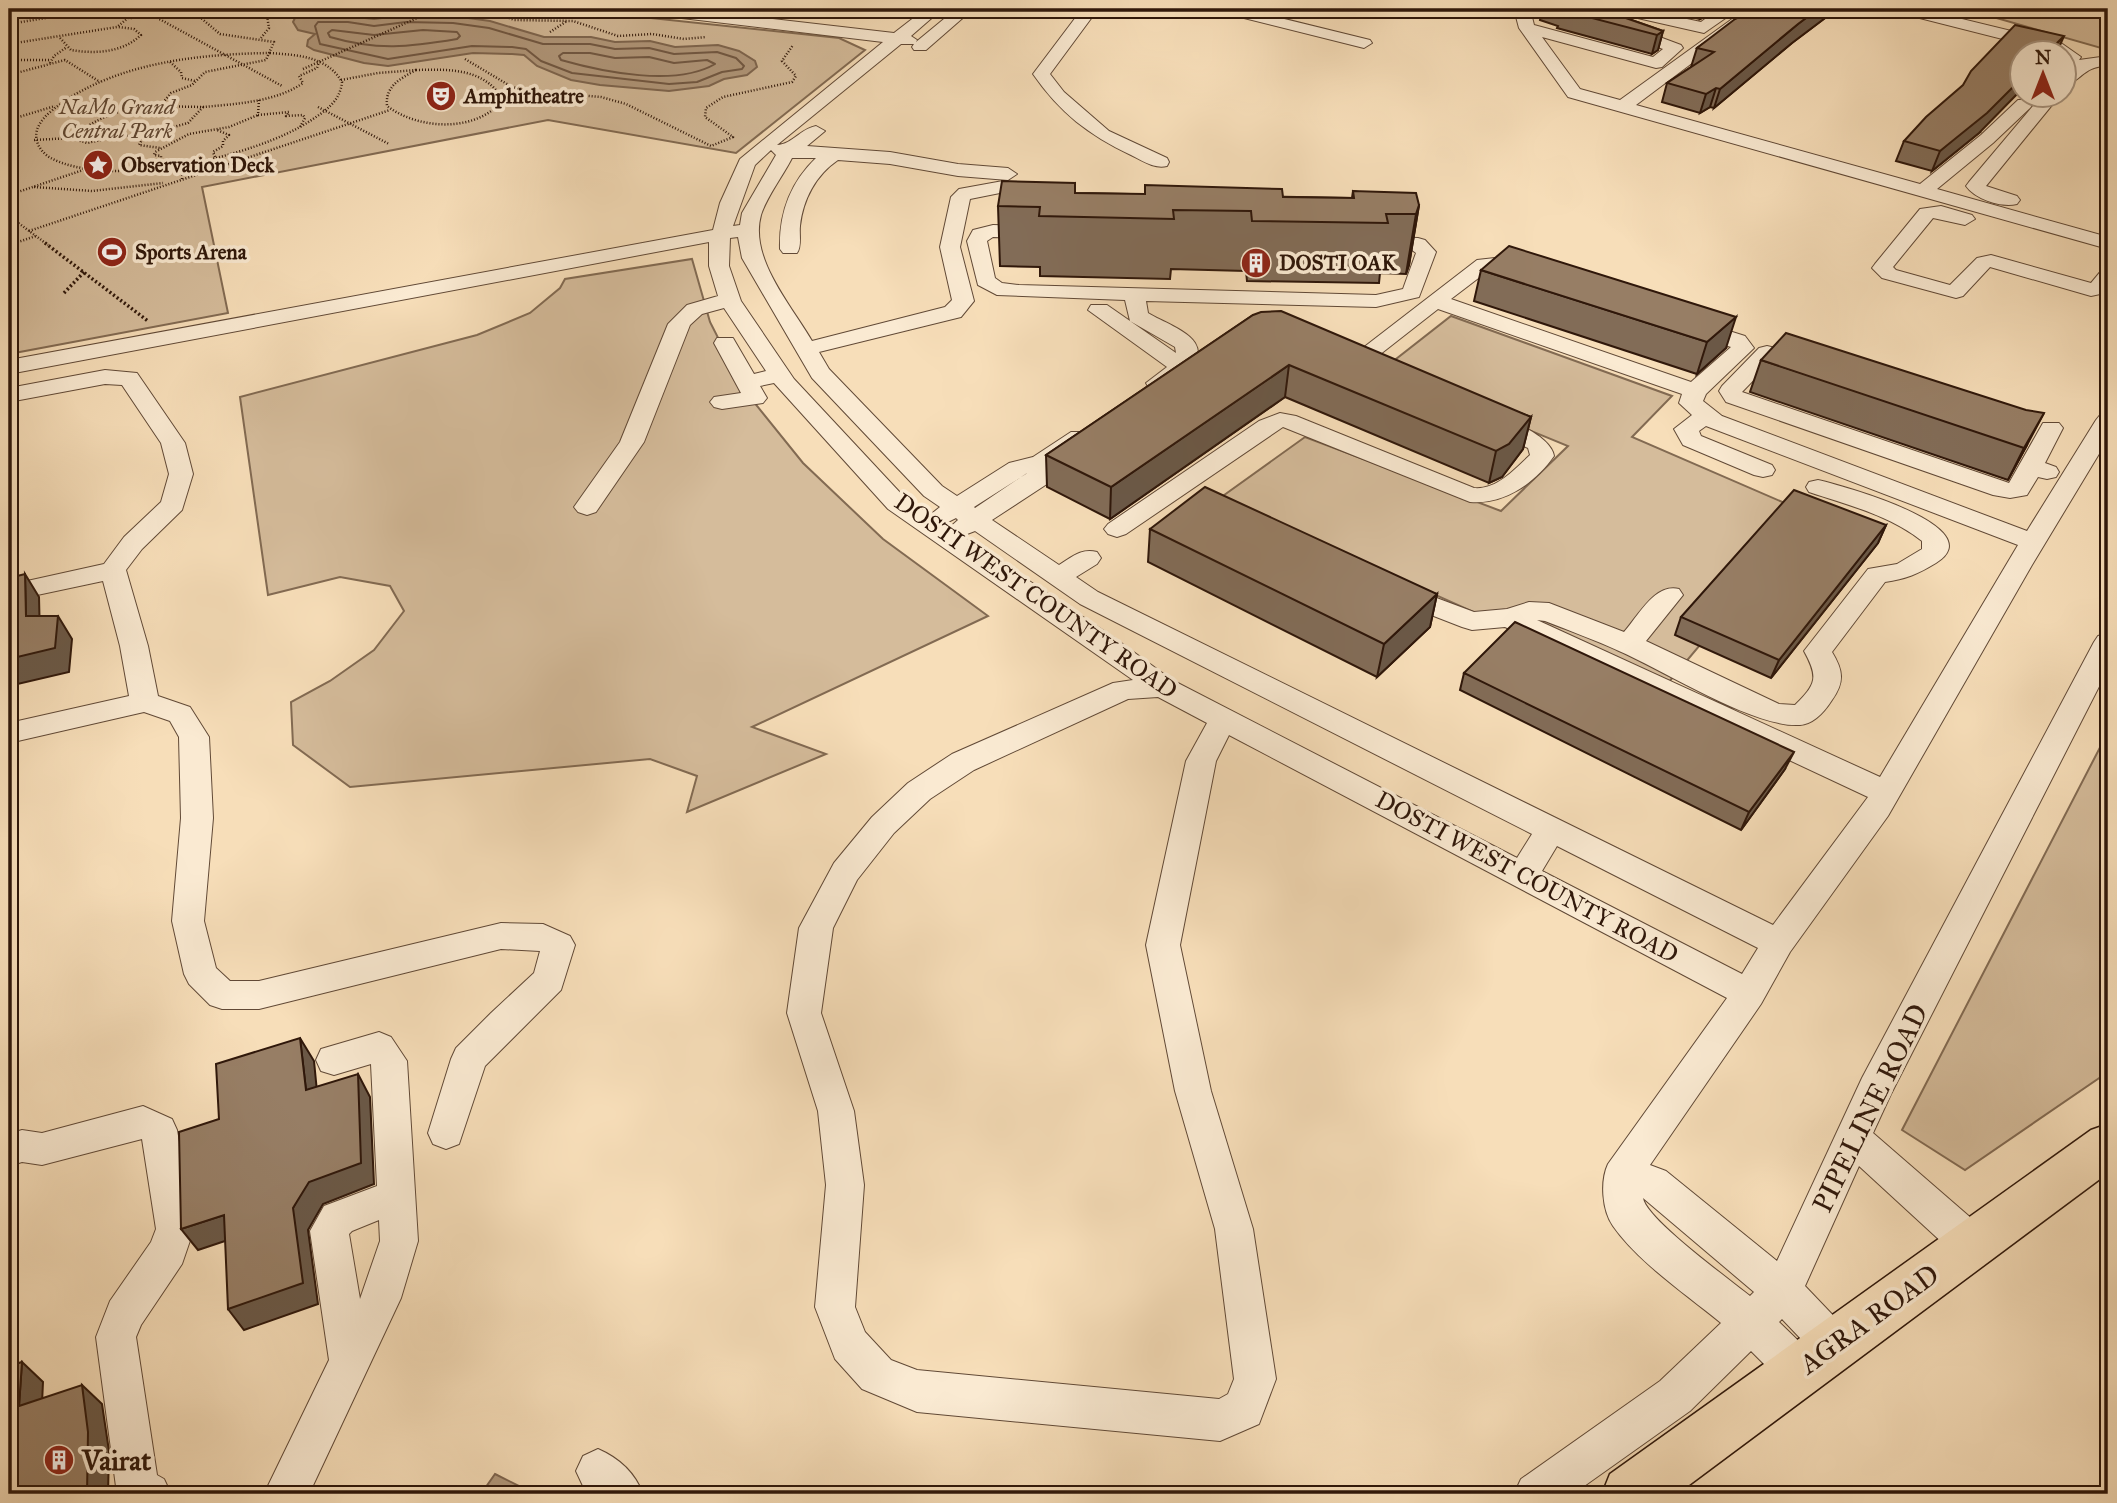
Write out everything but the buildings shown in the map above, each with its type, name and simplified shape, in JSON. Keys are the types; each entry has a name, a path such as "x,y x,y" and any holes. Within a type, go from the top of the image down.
{"highway":[{"name":"AGRA ROAD","path":"1630,1494 2108,1145"}],"street":[{"path":"648,9 916,40"},
{"path":"729,9 916,40"},
{"name":"DOSTI WEST COUNTY ROAD","path":"916,40 934,9"},
{"name":"DOSTI WEST COUNTY ROAD","path":"965,9 916,40 762,148 747,163 730,204 719,242 719,266 730,301 779,375 897,504 1103,643 1162,687 1749,994"},
{"path":"1090,9 1041,74 1058,96 1103,135 1160,162"},
{"path":"1226,9 1364,43"},
{"path":"1534,9 1524,9 1527,28 1574,93 2108,243"},
{"path":"1527,28 1656,63 1675,48 1602,22 1618,9 1704,28 1721,15 1704,9"},
{"path":"1622,107 1756,9"},
{"path":"1902,9 2022,38"},
{"path":"2078,66 2091,60 2108,61"},
{"path":"1923,191 1987,139 2019,108"},
{"path":"2041,108 1976,186 2010,216 2060,246"},
{"path":"9,367 749,228 751,213 790,152 832,118"},
{"path":"762,148 890,158 989,174 1007,181 965,193 961,197 950,247 962,301 953,312 806,349"},
{"path":"790,249 789,220 804,182 834,154"},
{"path":"2108,228 2010,216 1927,213 1882,268 1889,274 1950,292 1956,292 1984,261 2091,290 2098,289 2108,275"},
{"name":"DOSTI WEST COUNTY ROAD","path":"749,228 752,258 820,373 933,491 966,514 1089,598 1778,943"},
{"path":"993,231 1418,244 1426,253 1412,293 1394,299 1376,301 1134,294 997,289 985,281 978,237 993,231"},
{"path":"1398,384 1361,368 1357,361 1484,264 1495,264 1546,280"},
{"path":"1134,294 1139,316 1184,343 1193,363"},
{"path":"587,507 632,442 679,324 686,313 704,305 730,301"},
{"path":"1435,301 1695,391"},
{"path":"1099,310 1193,363"},
{"path":"1673,320 1737,341 1743,348 1695,391 1691,403 1714,421 2033,542"},
{"path":"722,402 755,398 725,343"},
{"path":"1828,370 1768,352 1730,391 1734,397 1993,488 2010,491 2018,490 2051,428"},
{"path":"1138,396 1193,363"},
{"path":"747,382 779,375"},
{"path":"9,395 105,377 129,378 173,443 181,474 173,505 133,543 113,570 9,593"},
{"path":"1280,420 1278,411 1287,407 1346,430"},
{"path":"1707,415 1686,429 1691,440 1763,470"},
{"path":"1117,529 1267,425 1280,420 1470,495 1483,496 1515,482 1542,456 1541,448 1536,443 1473,416"},
{"path":"1816,1357 1749,1321 1654,1242 1626,1213 1621,1176 1749,994 1778,943 1881,801 2108,420"},
{"path":"938,531 966,514 1038,479 1041,463 1095,426"},
{"path":"2031,467 2071,481"},
{"path":"1371,581 1472,621 1529,611 1549,612 1629,644 1775,715 1802,715 1828,687 1829,668 1818,650 1877,575 1904,571 1935,552 1936,538 1919,524 1901,515 1818,487"},
{"path":"1058,576 1088,558"},
{"path":"113,570 134,646 145,702"},
{"path":"1629,644 1670,595"},
{"path":"1499,618 1497,631 1881,801"},
{"name":"PIPELINE ROAD","path":"1536,1494 1675,1396 1749,1321 1783,1291 1875,1089 2108,642"},
{"path":"1162,687 1123,690 963,762 919,792 883,825 845,872 816,928 804,1013 836,1111 845,1185 835,1307 849,1345 877,1375 917,1391 1206,1419 1220,1420 1244,1409 1255,1379 1234,1229 1193,1091 1163,945 1201,761 1211,738 1225,719"},
{"path":"9,733 145,702 180,713 194,737 197,818 188,921 201,974 222,995 259,995 501,936 542,937 558,945 549,981 469,1059 446,1133"},
{"path":"1522,874 1551,829"},
{"path":"286,1494 381,1298 399,1241 389,1061 379,1047 334,1060"},
{"path":"15,1148 42,1149 143,1122 159,1130 175,1229 168,1251 124,1315 116,1337 138,1490 149,1494"},
{"path":"1853,1138 1972,1244"},
{"path":"1621,1176 1653,1183 1783,1291 1816,1357"},
{"path":"350,1362 329,1231 338,1218 395,1197"}],"path":[{"path":"141,9 282,86"},
{"path":"9,24 76,13 128,18 198,9"},
{"path":"160,105 171,93 192,85 205,72 264,61 270,53 274,42 220,34 195,13 198,9"},
{"path":"260,38 269,28 267,16 285,9"},
{"path":"304,9 319,9"},
{"path":"325,9 353,9"},
{"path":"365,9 391,9"},
{"path":"303,69 434,9 500,14 514,20 568,21 589,25 618,36 652,34 684,39 717,37"},
{"path":"117,27 128,18"},
{"path":"550,32 568,21"},
{"path":"9,44 117,27 134,29 141,35 129,44 103,51 78,52 66,47 60,38"},
{"path":"466,59 508,86 529,91 612,99 711,146 733,136 705,117 706,108 723,97 792,82 796,76 782,61 794,44"},
{"path":"9,60 50,62 66,47"},
{"path":"782,48 788,52"},
{"path":"9,120 59,105 100,83 170,62 224,55 270,53 319,62 335,71 341,80 339,96 325,110 299,128 269,141 183,164 139,169 89,168 67,164 47,155 34,140"},
{"path":"9,75 65,60 100,83"},
{"path":"170,62 181,72 182,78 195,81"},
{"path":"71,138 101,116 131,107 203,107 259,100 300,86 303,83 299,76 317,68 319,62"},
{"path":"341,80 375,72 418,69 453,72 486,81 499,91 503,100 496,109 473,120 429,123 407,118 390,110 385,101 387,91 401,78 418,69"},
{"path":"486,81 496,78"},
{"path":"258,115 259,100"},
{"path":"34,140 37,125 59,105"},
{"path":"34,140 71,138 87,143 120,136 145,135 188,123 203,107"},
{"path":"318,107 389,144"},
{"path":"29,231 390,110"},
{"path":"139,169 161,160 161,156 154,153 189,134 216,130 258,115 289,112 286,116 305,116 299,128"},
{"path":"215,157 213,152 223,146 223,141 229,135 216,130"},
{"path":"145,135 138,142 142,147 166,147"},
{"path":"183,164 184,179"},
{"path":"9,195 98,165"},
{"path":"34,187 71,191 115,190 184,179"},
{"path":"9,190 14,194"},
{"path":"9,216 85,271 168,337"},
{"path":"9,245 37,236"},
{"path":"64,293 85,271"}],"green space":[{"name":"NaMo Grand Central Park","path":"9,9 566,9 839,38 865,50 736,153 548,120 202,187 228,313 9,354"},
{"path":"1965,9 2075,9 2108,15 2108,50 2078,41 2078,38 2066,38"},
{"path":"692,259 710,322 745,391 803,463 883,539 988,616 752,727 826,754 687,812 697,776 650,759 350,787 293,745 291,702 330,681 374,650 404,611 390,586 340,577 268,595 240,397 477,335 530,313 560,288 565,279"},
{"path":"1451,316 1672,396 1632,437 1810,514 1658,695 1220,498 1305,437 1501,511 1568,446 1382,370"},
{"path":"2108,732 2108,1072 1965,1170 1902,1130"}],"water":[{"path":"328,14 374,19 406,15 454,16 490,21 544,37 591,37 615,42 650,41 675,47 718,45 739,51 755,61 757,67 747,75 724,79 709,86 669,91 571,80 537,66 524,55 473,53 388,66 364,63 307,46 308,40 315,34 298,30 293,22 295,18"},
{"path":"495,1474 535,1494 481,1494"}],"place":[{"name":"Amphitheatre","path":"441,96"},
{"name":"Observation Deck","path":"98,165"},
{"name":"Sports Arena","path":"112,252"},
{"name":"DOSTI OAK","path":"1256,263"},
{"name":"Vairat","path":"59,1460"}]}
